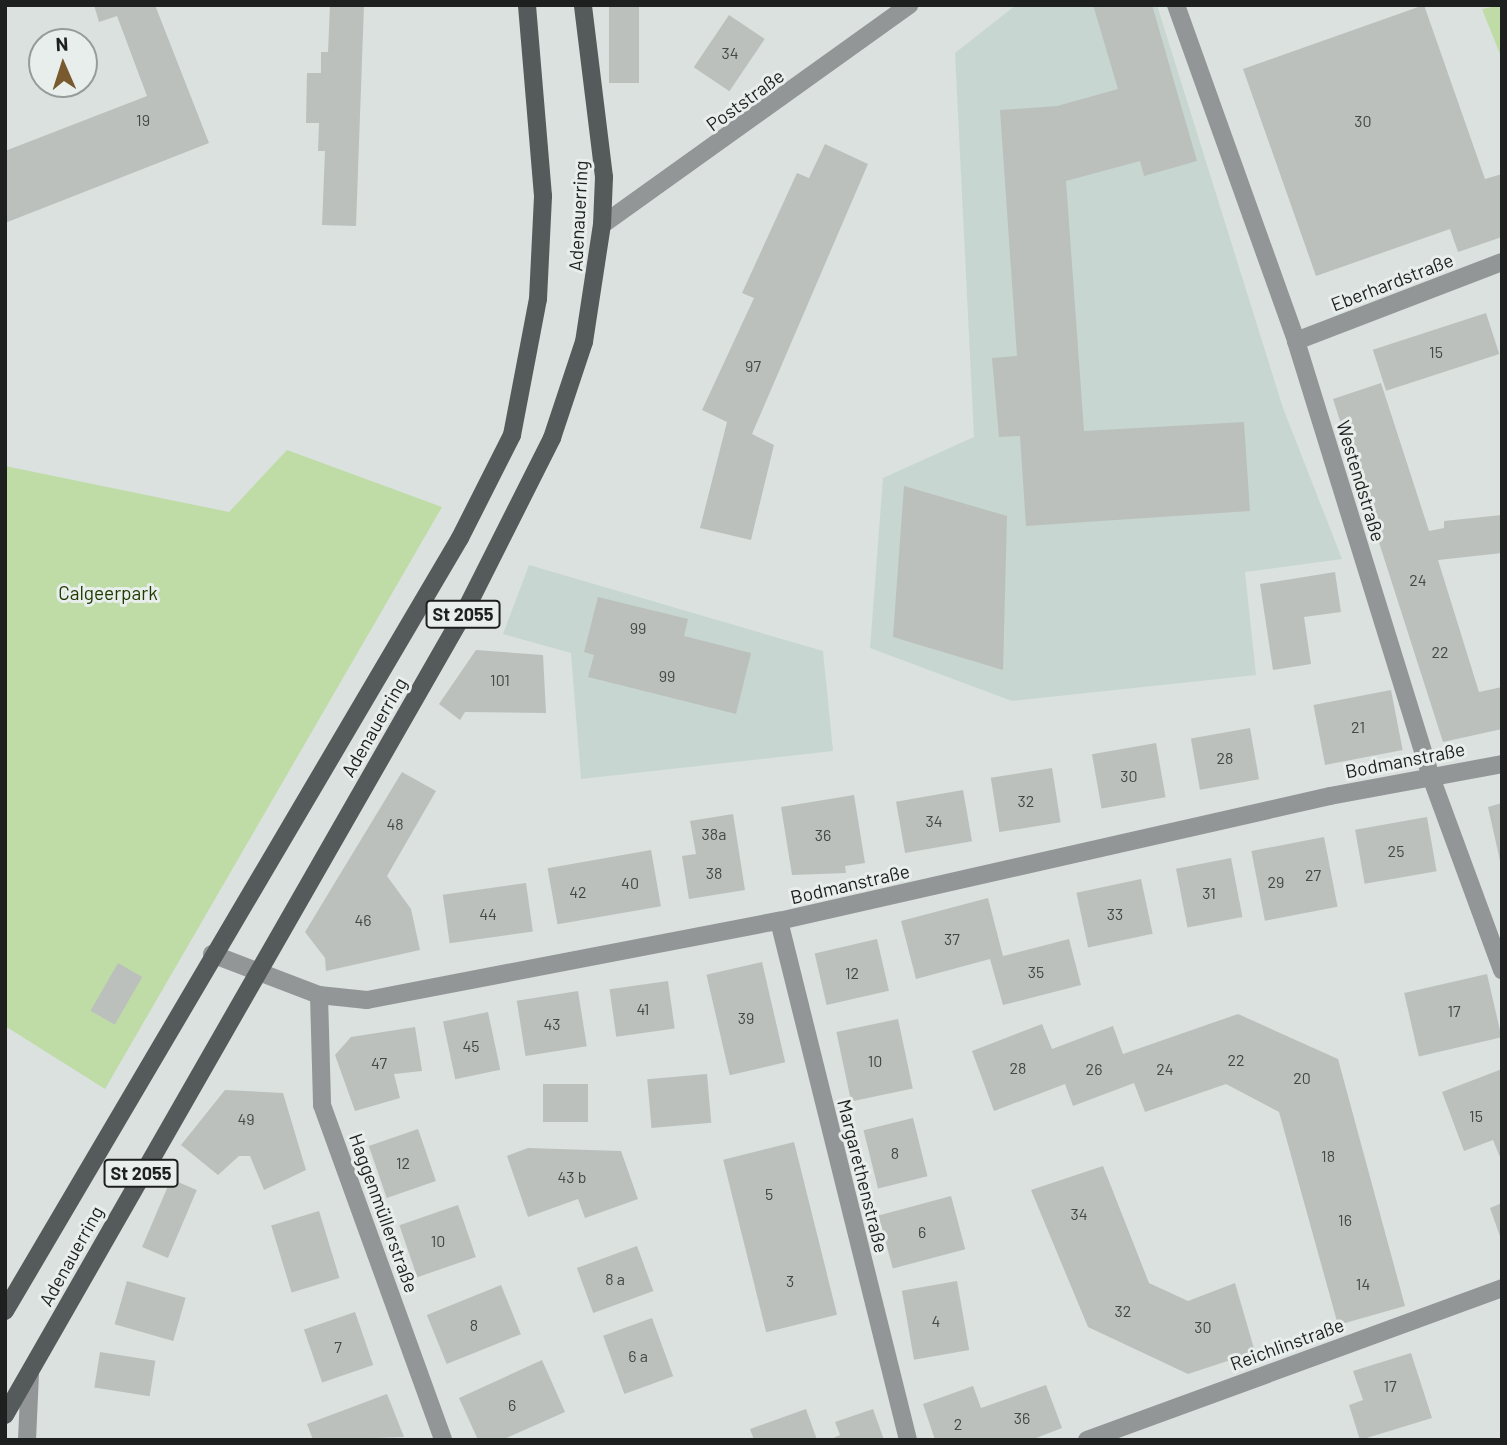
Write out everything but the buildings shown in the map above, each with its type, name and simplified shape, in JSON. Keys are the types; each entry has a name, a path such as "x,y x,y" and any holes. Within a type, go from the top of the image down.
{"main road":[{"name":"Adenauerring","path":"5,1311 212,954 460,538 512,435 538,299 542,196 527,5"},
{"name":"Adenauerring","path":"5,1415 522,504 584,342 602,225 604,177 583,5"}],"street":[{"name":"Poststraße","path":"602,225 909,5"},
{"name":"Westendstraße","path":"1176,5 1296,341 1431,776 1502,970"},
{"name":"Eberhardstraße","path":"1296,341 1502,262"},
{"name":"Bodmanstraße","path":"212,954 254,974 309,987 319,995 367,1000 779,922 1431,776 1502,764"},
{"name":"Margarethenstraße","path":"779,922 908,1440"},
{"name":"Haggenmüllerstraße","path":"319,995 322,1105 443,1440"},
{"name":"Reichlinstraße","path":"1087,1440 1502,1288"},
{"path":"27,1440 30,1374"}],"shaded area":[{"path":"1016,5 1157,5 1283,408 1342,559 1245,572 1256,675 1012,701 870,648 883,478 974,437 955,53"},
{"path":"529,565 823,651 833,751 581,779 571,653 503,634"}],"green space":[{"path":"1502,5 1502,59 1482,9"},
{"name":"Calgeerpark","path":"287,450 442,507 105,1089 5,1026 5,466 229,512"}]}
